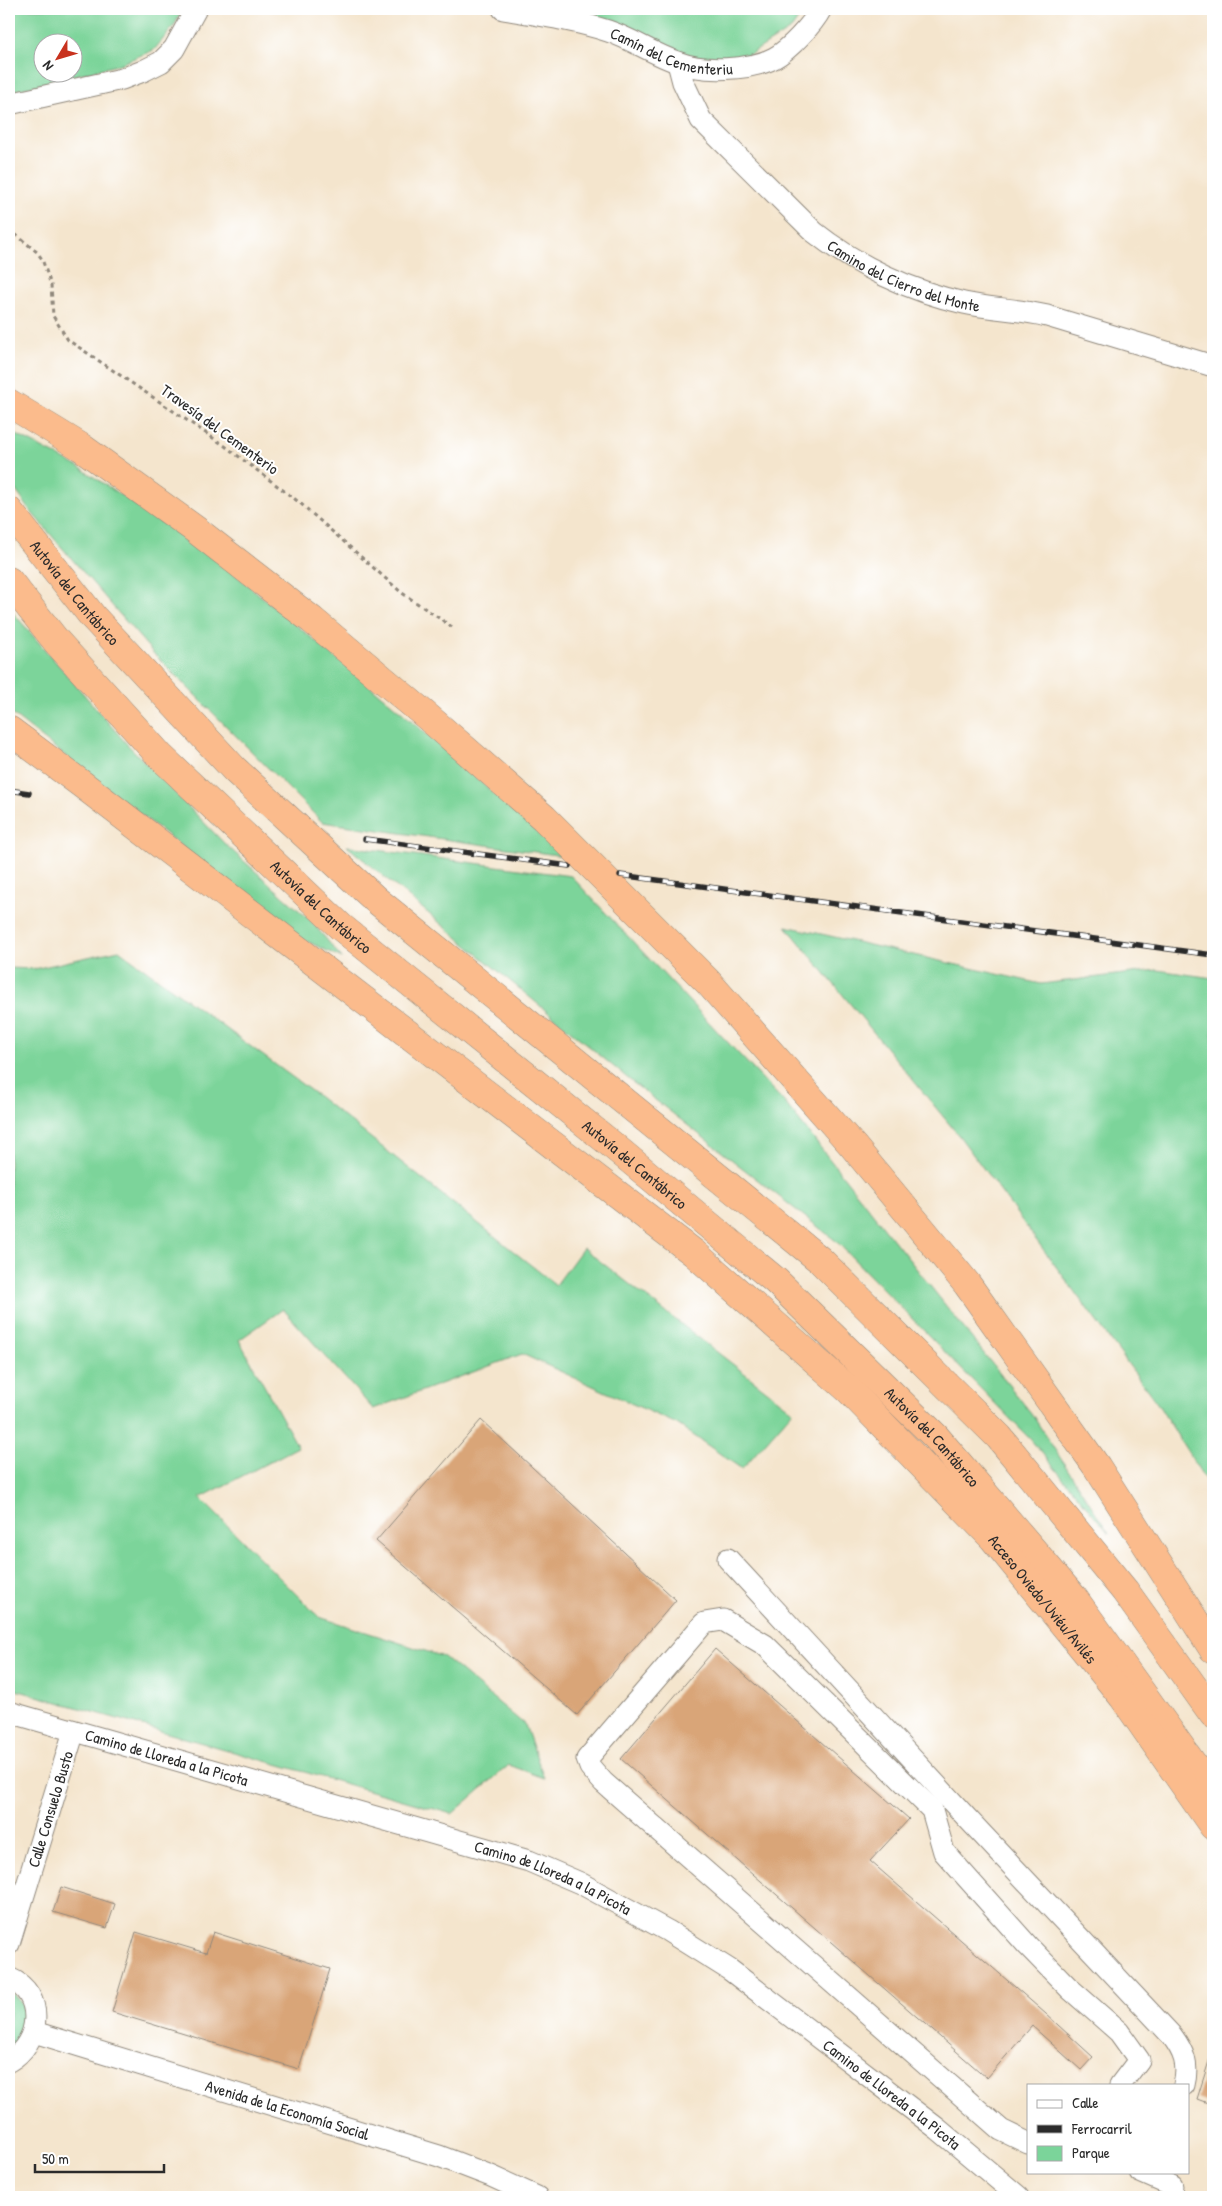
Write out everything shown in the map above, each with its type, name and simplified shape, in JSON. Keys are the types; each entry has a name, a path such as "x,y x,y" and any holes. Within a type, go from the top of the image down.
{"highway":[{"path":"9,403 81,447 196,530 312,620 544,818 708,982 853,1146 966,1284 1097,1467 1213,1649"},
{"name":"Autovía del Cantábrico","path":"9,511 93,617 235,770 375,899 820,1260 992,1430 1125,1591 1213,1714"},
{"name":"Autovía del Cantábrico","path":"9,581 57,642 160,756 341,927 612,1144 776,1281 936,1437 1073,1597 1213,1792"},
{"name":"Acceso Oviedo/Uviéu/Avilés","path":"9,730 694,1253 849,1390 993,1538 1123,1697 1213,1826"}],"street":[{"path":"9,104 122,79 143,71 160,62 174,49 196,9"},
{"name":"Camín del Cementeriu","path":"503,9 592,26 622,36 678,63 705,69 752,65 774,58 796,40 821,9"},
{"name":"Camino del Cierro del Monte","path":"678,63 683,82 701,120 814,232 868,268 927,293 964,303 1032,312 1213,366"},
{"path":"728,1559 1172,2036 1182,2048 1186,2059 1184,2084"},
{"path":"1027,2142 1001,2130 611,1789 590,1767 587,1759 704,1623 723,1620 765,1646 932,1810 944,1852 1028,1946 1069,1988 1119,2032 1139,2060 1121,2084"},
{"name":"Camino de Lloreda a la Picota","path":"9,1712 529,1861 580,1883 668,1931 730,1970 938,2129 1019,2197"},
{"name":"Calle Consuelo Busto","path":"9,1944 74,1731"},
{"path":"9,1978 25,1990 32,2002 36,2017 34,2032 28,2045 18,2056 9,2062"},
{"name":"Avenida de la Economía Social","path":"34,2032 440,2156 537,2197"},
{"path":"1145,2174 1171,2185"}],"path":[{"name":"Travesía del Cementerio","path":"9,229 37,252 42,259 51,284 54,316 68,340 225,446 300,504 402,592 455,629"}],"green space":[{"path":"9,9 183,9 174,26 154,50 117,65 82,74 82,32 32,32 32,82 49,82 9,92"},
{"path":"555,9 805,9 792,28 749,55 727,58 691,56"},
{"path":"9,431 79,467 220,562 405,715 564,856 322,822 155,655 32,513 9,481"},
{"path":"9,608 126,743 226,845 311,921 342,958 298,937 9,712"},
{"path":"347,846 571,876 785,1103 1031,1413 1109,1533 1031,1440 836,1241 631,1081"},
{"path":"786,926 1041,984 1157,970 1213,978 1213,1492 1157,1403 960,1137"},
{"path":"119,950 314,1093 556,1285 583,1248 793,1411 742,1469 677,1424 522,1354 373,1409 283,1309 239,1340 298,1447 200,1498 319,1617 444,1657 525,1725 544,1778 509,1765 452,1814 9,1688 9,968 34,969"},
{"path":"9,1990 22,2004 25,2015 20,2040 9,2051"}],"building":[{"path":"481,1420 676,1600 577,1715 376,1541"},
{"path":"715,1649 909,1819 870,1861 1093,2057 1081,2070 1032,2026 987,2078 621,1759"},
{"path":"61,1887 115,1904 107,1928 53,1912"},
{"path":"136,1932 206,1953 213,1932 330,1969 299,2069 112,2012"},
{"path":"1210,2058 1213,2059 1213,2105 1197,2099"}],"railway":[{"path":"9,790 29,793"},
{"path":"365,839 569,866"},
{"path":"620,875 1213,955"}]}
